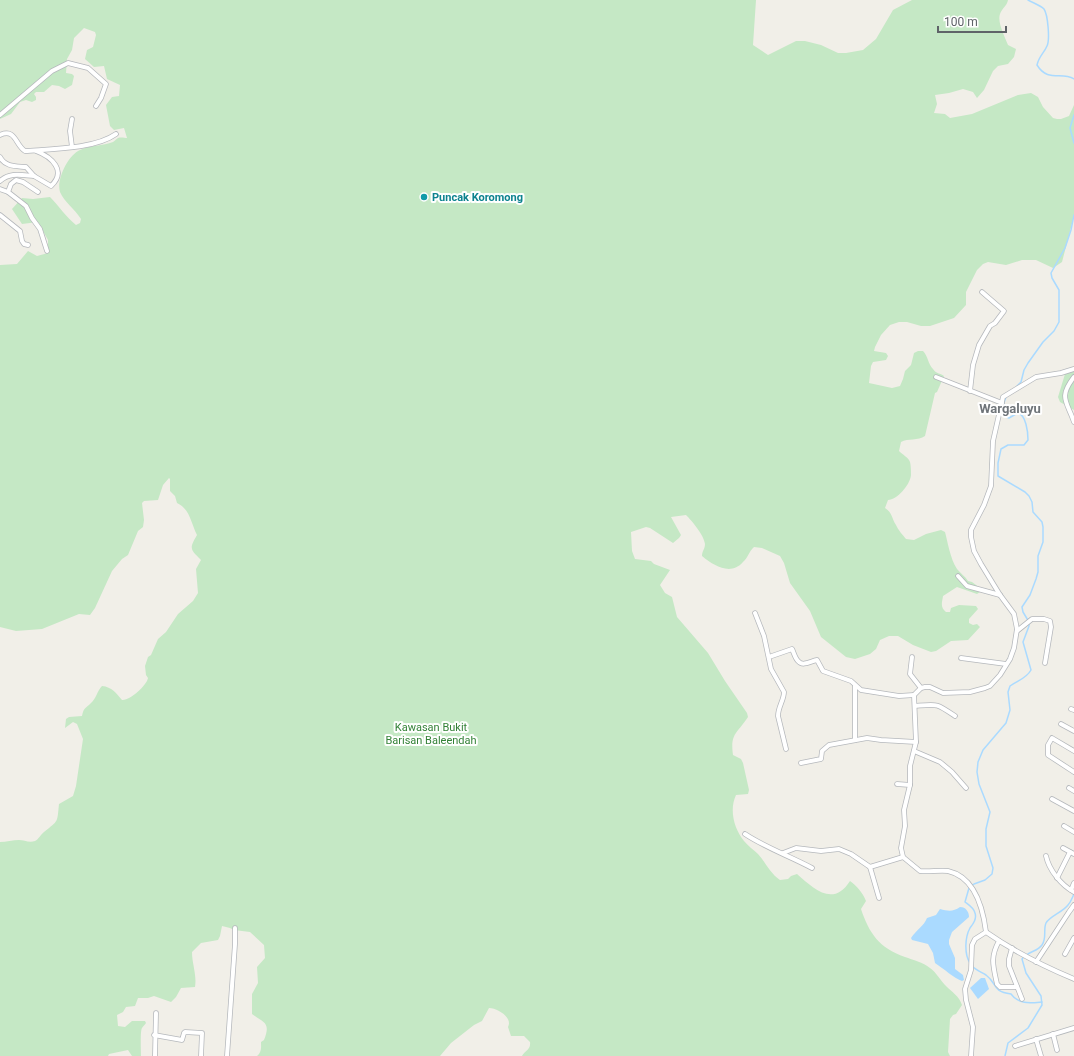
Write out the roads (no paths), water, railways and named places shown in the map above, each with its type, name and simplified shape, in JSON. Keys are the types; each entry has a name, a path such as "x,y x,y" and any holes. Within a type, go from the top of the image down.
{"street":[{"path":"0,115 52,71 68,63 88,68 106,84 101,98 96,106"},
{"path":"72,119 70,131 72,147"},
{"path":"0,135 5,133 12,135 18,140 20,148 25,151 84,146 109,139 116,134"},
{"path":"0,157 2,162 6,164 26,167 34,176 51,186 58,178 55,163 43,154 33,150"},
{"path":"0,182 6,176 13,174 34,176"},
{"path":"8,192 11,184 16,180 22,181 38,192"},
{"path":"0,189 8,192 26,206 40,229 47,251"},
{"path":"0,215 20,231 22,241 28,246"},
{"path":"970,391 973,365 979,344 990,326 995,323 1004,311 982,292"},
{"path":"769,658 792,649 800,663 805,664 817,660 823,670 851,681 861,690 886,695 914,695 921,688 930,687 943,693 981,690 990,686 996,681 1014,648 1017,631 1016,618 1000,595 974,551 971,530 984,505 991,486 993,441 1003,397 1036,377 1061,373 1074,369"},
{"path":"936,377 1002,402"},
{"path":"1074,377 1064,396 1074,422"},
{"path":"958,576 967,586 1000,595"},
{"path":"754,613 764,636 772,671 784,692 784,696 778,710 778,716 786,749"},
{"path":"1017,631 1028,621 1034,618 1050,621 1051,624 1045,663"},
{"path":"912,656 910,674 921,688"},
{"path":"961,658 1006,664"},
{"path":"855,686 855,740"},
{"path":"914,695 916,742 910,766 910,785 904,810 905,826 901,848 903,857 920,871 946,871 960,876 968,882 972,888 983,911 986,932 1036,962 1074,979"},
{"path":"915,706 930,704 938,705 955,716"},
{"path":"1060,724 1074,731"},
{"path":"802,762 821,759 822,751 829,745 855,740 867,738 916,742"},
{"path":"1074,750 1052,738 1048,745 1048,755 1074,772"},
{"path":"914,751 940,762 952,772 966,788"},
{"path":"897,784 910,785"},
{"path":"1069,788 1074,791"},
{"path":"1052,799 1074,812"},
{"path":"1064,826 1074,832"},
{"path":"745,834 771,849 783,853 812,868"},
{"path":"783,853 796,848 821,851 839,850 850,854 870,867 880,898"},
{"path":"1058,878 1072,853 1063,848"},
{"path":"1046,856 1048,864 1058,878 1072,891 1074,883"},
{"path":"870,867 903,857"},
{"path":"1036,962 1074,906"},
{"path":"227,1056 235,928"},
{"path":"970,1056 973,1027 966,1000 965,989 972,964 972,945 975,939 986,932"},
{"path":"1065,954 1074,938"},
{"path":"999,941 994,950 993,956 997,984 1000,987 1017,987"},
{"path":"1012,948 1009,966 1022,999"},
{"path":"155,1056 154,1035 156,1013"},
{"path":"1015,1046 1074,1028"},
{"path":"154,1035 182,1040 185,1032 202,1033 201,1056"},
{"path":"1053,1034 1057,1050"},
{"path":"1036,1039 1041,1056"}],"water":[{"path":"960,907 967,910 969,917 952,932 949,944 955,958 955,969 963,975 964,980 962,981 952,976 935,963 933,953 928,944 912,940 911,938 927,918 936,915 940,909 950,911"},
{"path":"981,978 985,978 989,989 978,999 970,988"}],"waterway":[{"path":"1028,0 1044,9 1047,22 1048,43 1037,65 1046,74 1065,76 1074,79"},
{"path":"1074,115 1070,128 1074,143"},
{"path":"1017,386 1021,382 1024,370 1028,363 1043,342 1054,331 1059,322 1059,290 1052,278 1051,273 1065,248 1074,215"},
{"path":"970,963 966,950 966,941 975,915 972,908 965,902 969,888 974,884 985,880 992,874 993,868 986,846 986,829 990,812 979,784 977,772 978,762 983,750 1006,723 1010,710 1008,692 1010,686 1024,677 1031,670 1023,642 1029,622 1023,612 1022,607 1030,595 1036,579 1038,572 1038,556 1043,542 1042,522 1033,512 1032,502 1029,496 998,476 998,463 1001,449 1008,445 1024,445 1028,440 1025,420 1021,414 1018,413 1009,418 1006,417 1003,407 1006,397"},
{"path":"1005,1056 1008,1043 1028,1028 1042,1005 1041,996 1026,973 1022,959 1024,956 1038,949 1042,945 1046,923 1050,918 1070,903 1074,894"},
{"path":"972,966 990,978 997,989 1011,994 1014,998 1021,1002 1042,1002"}],"place":[{"name":"Puncak Koromong","path":"424,197"}],"district":[{"name":"Wargaluyu","path":"1010,408"}],"park label":[{"name":"Kawasan Bukit Barisan Baleendah","path":"431,733"}]}
